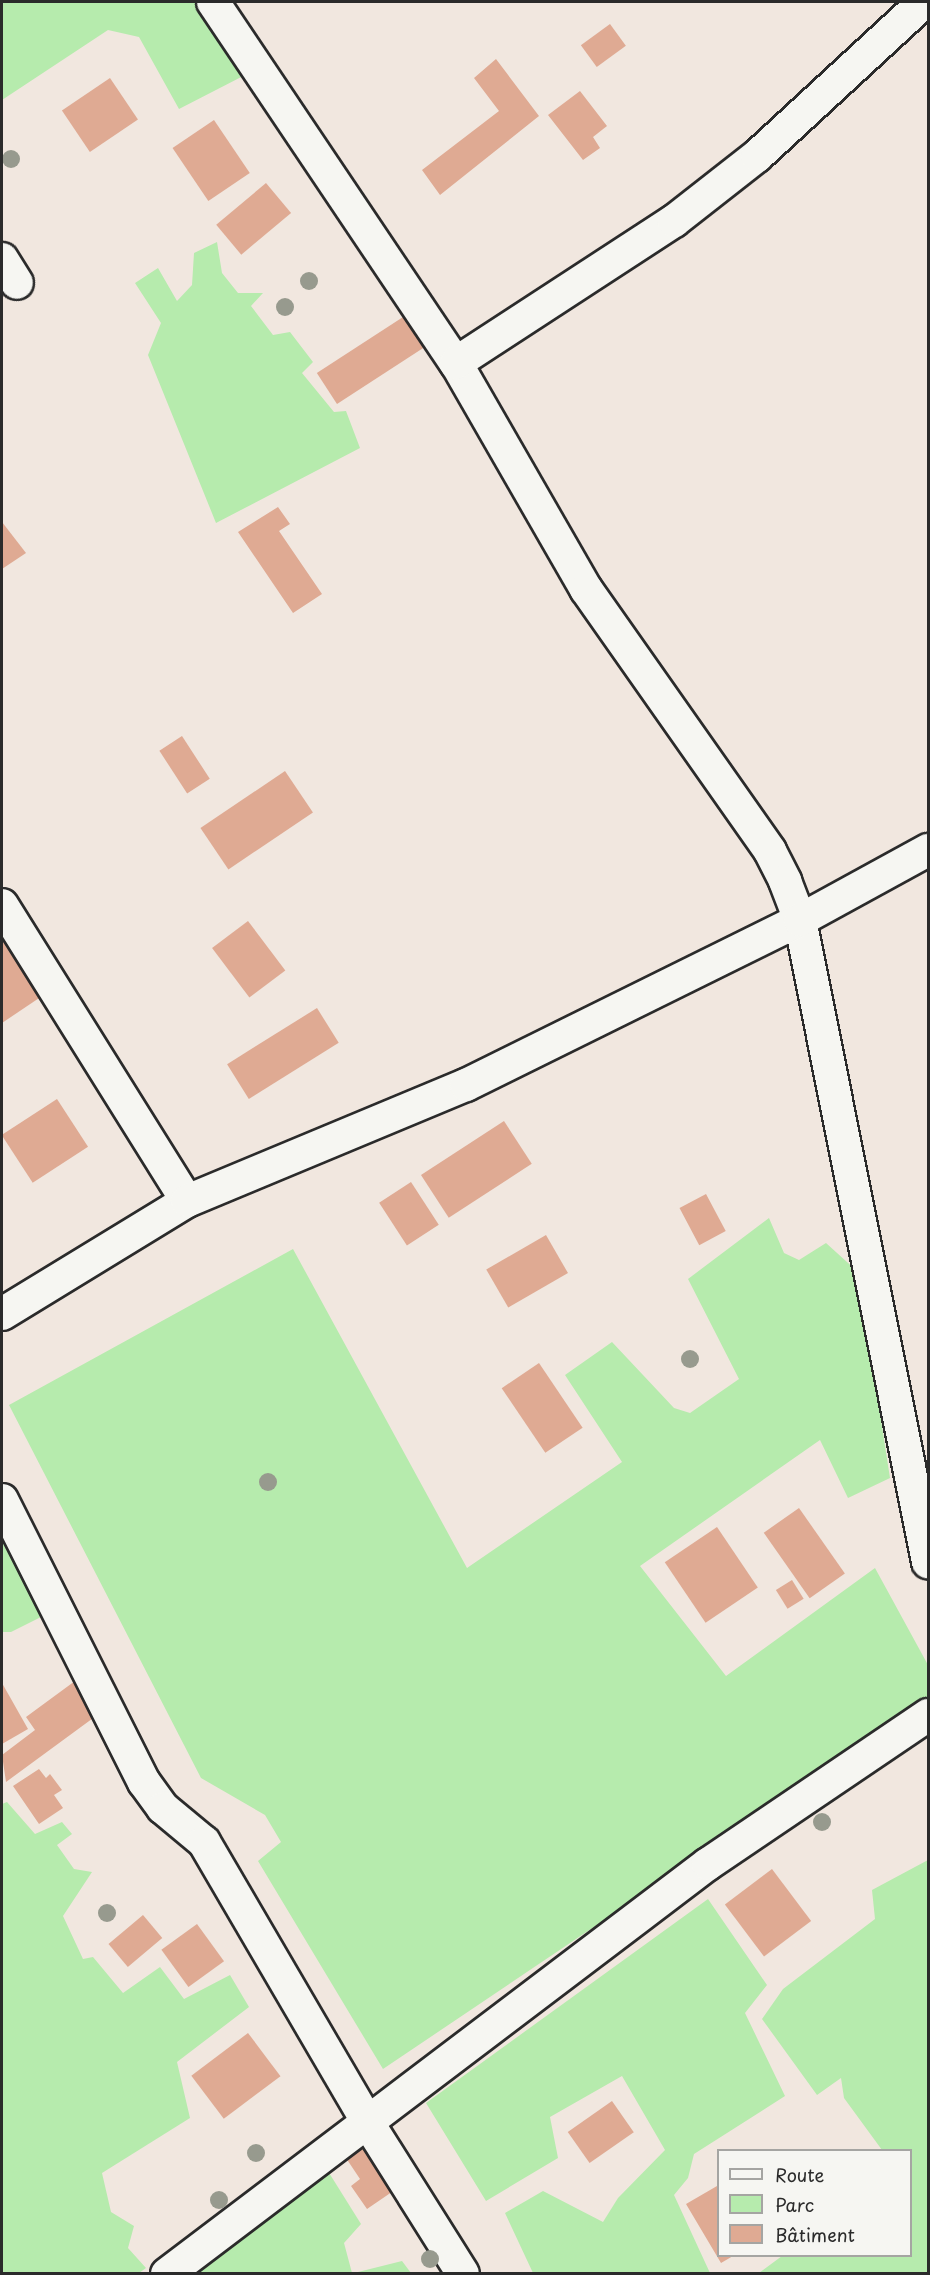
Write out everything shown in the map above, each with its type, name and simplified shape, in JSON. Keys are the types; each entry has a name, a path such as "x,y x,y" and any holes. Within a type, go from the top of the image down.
{"street":[{"path":"213,2 456,363 586,589 770,851 800,920 928,1562"},
{"path":"456,363 674,221 757,156 924,2"},
{"path":"2,1314 188,1201 466,1085 800,920 928,850"},
{"path":"2,904 188,1201"},
{"path":"2,1500 144,1782 163,1808 204,1842 368,2122 463,2274"},
{"path":"167,2274 743,1839 928,1715"}],"green space":[{"path":"2,2 201,2 249,73 179,109 139,37 108,30 2,100"},
{"path":"217,242 222,273 238,293 263,293 251,306 273,335 290,332 313,362 302,373 334,412 346,411 360,448 216,523 148,355 161,323 135,283 158,268 177,301 192,285 194,253"},
{"path":"769,1218 784,1253 799,1260 826,1243 858,1272 890,1478 848,1498 820,1440 640,1566 726,1676 875,1568 928,1665 928,1702 383,2069 258,1861 281,1842 265,1815 201,1778 9,1405 293,1249 467,1568 622,1462 565,1375 612,1342 674,1408 690,1413 739,1379 688,1279"},
{"path":"2,1532 41,1617 11,1632 2,1632"},
{"path":"7,1802 35,1834 62,1822 72,1834 57,1845 74,1869 92,1872 63,1916 83,1959 93,1957 123,1993 160,1967 184,1999 230,1975 249,2007 177,2062 190,2118 102,2173 111,2212 134,2226 128,2248 146,2268 139,2273 2,2273 2,1804"},
{"path":"928,1860 928,2273 759,2273 781,2257 912,2257 912,2149 881,2149 844,2098 841,2078 817,2095 762,2019 783,1989 875,1919 872,1890"},
{"path":"708,1899 767,1985 745,2013 785,2096 694,2154 688,2178 674,2195 710,2273 533,2273 505,2213 543,2191 603,2222 618,2198 665,2150 622,2076 550,2117 558,2158 486,2201 426,2103"},
{"path":"326,2168 361,2224 344,2243 352,2273 192,2274"},
{"path":"402,2261 411,2273 354,2273"}],"building":[{"path":"610,24 626,46 597,67 581,45"},
{"path":"496,59 539,116 440,195 422,170 499,111 474,78"},
{"path":"110,78 138,119 90,152 62,110"},
{"path":"580,91 607,126 593,137 600,148 583,160 548,115"},
{"path":"214,120 250,173 208,201 173,148"},
{"path":"266,183 291,213 241,255 216,225"},
{"path":"420,306 440,337 337,404 317,373"},
{"path":"278,507 290,524 279,531 322,594 293,613 238,532"},
{"path":"2,522 26,553 2,569"},
{"path":"182,736 210,779 187,793 159,751"},
{"path":"285,771 313,812 228,869 200,828"},
{"path":"248,921 285,971 249,998 212,948"},
{"path":"17,928 57,986 2,1023 2,939"},
{"path":"317,1008 339,1043 249,1099 227,1064"},
{"path":"57,1099 88,1147 33,1183 2,1135"},
{"path":"504,1121 532,1164 449,1218 421,1175"},
{"path":"411,1182 439,1225 407,1245 379,1203"},
{"path":"706,1194 726,1231 699,1245 680,1208"},
{"path":"546,1235 568,1273 508,1308 486,1270"},
{"path":"539,1363 583,1428 545,1453 502,1388"},
{"path":"799,1508 845,1574 810,1598 764,1533"},
{"path":"717,1527 758,1588 706,1623 665,1562"},
{"path":"792,1580 804,1599 788,1609 776,1590"},
{"path":"75,1681 85,1693 115,1702 6,1782 2,1755 35,1730 26,1717"},
{"path":"2,1683 28,1729 2,1744"},
{"path":"39,1769 46,1778 50,1774 62,1790 54,1795 63,1808 39,1824 13,1786"},
{"path":"772,1869 811,1921 764,1956 725,1905"},
{"path":"143,1915 162,1938 128,1967 109,1944"},
{"path":"197,1924 224,1961 188,1987 161,1950"},
{"path":"248,2033 280,2076 224,2119 191,2076"},
{"path":"612,2101 634,2132 590,2163 568,2132"},
{"path":"367,2130 405,2183 367,2209 351,2186 360,2179 340,2149"},
{"path":"717,2186 717,2256 686,2204"},
{"path":"717,2257 731,2257 721,2263"}]}
